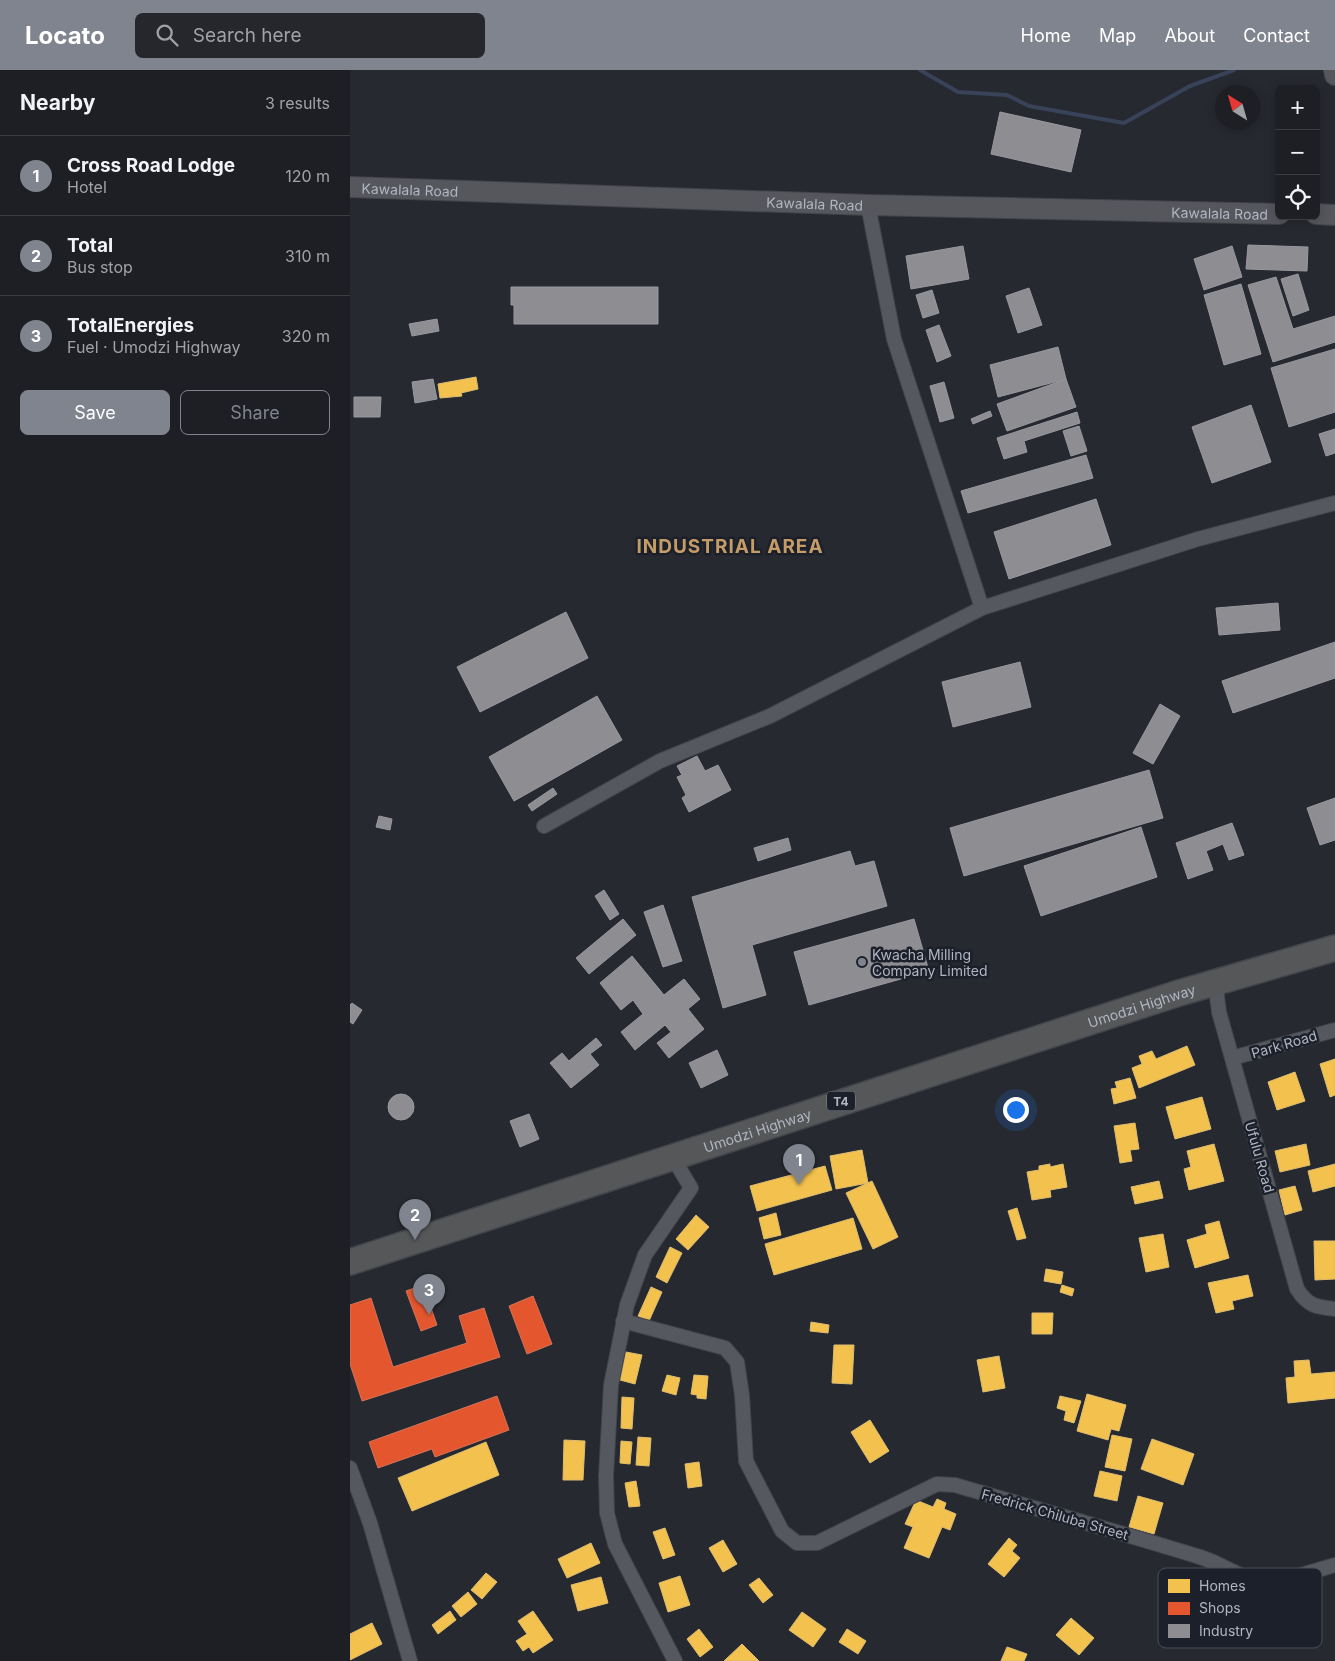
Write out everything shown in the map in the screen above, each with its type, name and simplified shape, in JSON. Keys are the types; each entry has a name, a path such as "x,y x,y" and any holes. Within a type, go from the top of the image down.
{"highway":[{"name":"Umodzi Highway","path":"350,1262 1215,981 1335,948"}],"street":[{"path":"1334,70 1335,75"},
{"name":"Kawalala Road","path":"350,187 868,205 1275,214"},
{"path":"868,205 894,339 982,608"},
{"path":"1320,214 1335,215"},
{"path":"544,826 660,761 770,716 982,608 1198,539 1335,503"},
{"name":"Ufulu Road","path":"1215,981 1219,1012 1297,1289 1305,1300 1318,1307 1335,1309"},
{"name":"Park Road","path":"1232,1058 1335,1030"},
{"path":"672,1156 691,1188 645,1255 627,1305 611,1385 606,1476 607,1513 616,1544 675,1661"},
{"name":"Fredrick Chiluba Street","path":"624,1321 726,1348 737,1362 742,1395 746,1461 782,1531 797,1543 817,1543 937,1484 955,1485 1217,1562 1229,1568"},
{"path":"350,1468 370,1523 410,1661"},
{"name":"Fredrick Chiluba Street","path":"1322,1569 1335,1565"}],"building: Homes":[{"path":"476,377 478,389 461,393 462,396 440,398 438,384"},
{"path":"1187,1046 1195,1065 1139,1088 1132,1068 1142,1064 1139,1056 1152,1051 1156,1059"},
{"path":"1335,1059 1335,1095 1330,1097 1320,1064"},
{"path":"1295,1072 1305,1101 1277,1110 1268,1082"},
{"path":"1130,1078 1136,1098 1114,1104 1111,1089 1117,1088 1115,1082"},
{"path":"1202,1097 1211,1129 1175,1139 1166,1107"},
{"path":"1135,1123 1139,1149 1130,1150 1132,1161 1120,1163 1114,1126"},
{"path":"1214,1144 1224,1181 1189,1190 1184,1169 1191,1167 1187,1151"},
{"path":"1306,1144 1310,1165 1280,1172 1275,1151"},
{"path":"862,1150 868,1183 836,1189 830,1156"},
{"path":"1050,1164 1050,1167 1063,1164 1067,1187 1050,1190 1051,1197 1032,1200 1027,1172 1039,1170 1039,1166"},
{"path":"1335,1164 1335,1186 1313,1192 1308,1171"},
{"path":"825,1166 832,1190 757,1211 750,1186"},
{"path":"872,1181 898,1237 873,1249 846,1193"},
{"path":"1159,1181 1163,1198 1135,1204 1131,1187"},
{"path":"1295,1186 1302,1210 1285,1215 1279,1190"},
{"path":"1017,1208 1026,1238 1017,1240 1008,1211"},
{"path":"776,1213 781,1235 764,1239 759,1218"},
{"path":"696,1215 709,1227 688,1250 676,1239"},
{"path":"853,1218 862,1249 774,1275 765,1244"},
{"path":"1219,1221 1229,1258 1195,1268 1187,1240 1207,1234 1205,1225"},
{"path":"1163,1234 1169,1267 1146,1272 1139,1238"},
{"path":"1314,1241 1335,1241 1335,1279 1315,1280"},
{"path":"670,1247 682,1253 667,1283 656,1277"},
{"path":"1046,1269 1063,1272 1061,1284 1044,1281"},
{"path":"1248,1275 1253,1296 1232,1301 1234,1309 1216,1313 1208,1283"},
{"path":"1062,1285 1074,1289 1072,1296 1060,1292"},
{"path":"651,1287 662,1292 649,1321 638,1316"},
{"path":"1032,1313 1053,1313 1052,1334 1032,1334"},
{"path":"811,1322 829,1325 828,1333 810,1331"},
{"path":"834,1345 854,1345 852,1384 832,1383"},
{"path":"626,1352 642,1355 635,1384 620,1380"},
{"path":"999,1356 1005,1388 983,1392 977,1360"},
{"path":"1309,1360 1311,1374 1335,1372 1335,1398 1288,1403 1286,1378 1295,1377 1294,1361"},
{"path":"667,1375 680,1378 676,1395 662,1391"},
{"path":"694,1375 708,1376 706,1399 697,1398 697,1395 691,1394"},
{"path":"1087,1394 1126,1405 1119,1431 1111,1429 1108,1440 1077,1431"},
{"path":"1060,1396 1081,1401 1074,1423 1064,1420 1066,1411 1057,1408"},
{"path":"622,1397 634,1398 632,1429 621,1428"},
{"path":"870,1420 889,1451 870,1463 851,1432"},
{"path":"1112,1435 1132,1439 1125,1471 1105,1467"},
{"path":"638,1437 651,1438 649,1466 636,1465"},
{"path":"1152,1439 1194,1454 1183,1485 1141,1469"},
{"path":"564,1440 585,1441 583,1480 563,1480"},
{"path":"621,1441 632,1442 630,1464 620,1463"},
{"path":"486,1442 499,1475 412,1511 398,1478"},
{"path":"699,1462 702,1486 688,1488 685,1464"},
{"path":"1100,1471 1122,1476 1117,1501 1094,1496"},
{"path":"636,1481 640,1506 629,1507 625,1483"},
{"path":"1138,1496 1163,1503 1154,1534 1129,1527"},
{"path":"937,1499 946,1503 944,1509 956,1514 950,1530 942,1527 929,1558 904,1548 913,1527 905,1524 916,1500 933,1507"},
{"path":"665,1528 675,1555 663,1559 653,1532"},
{"path":"1009,1538 1017,1545 1012,1551 1020,1558 1004,1577 988,1564"},
{"path":"723,1540 737,1564 723,1572 709,1548"},
{"path":"591,1543 600,1563 567,1578 558,1559"},
{"path":"486,1573 497,1582 482,1599 471,1590"},
{"path":"680,1576 690,1605 668,1612 659,1583"},
{"path":"601,1577 608,1603 578,1611 571,1585"},
{"path":"759,1578 773,1595 763,1603 749,1585"},
{"path":"468,1592 477,1604 461,1617 452,1606"},
{"path":"450,1611 456,1620 438,1634 432,1625"},
{"path":"533,1611 553,1640 533,1653 529,1647 523,1651 516,1641 527,1634 518,1621"},
{"path":"802,1612 826,1629 813,1647 789,1630"},
{"path":"1071,1618 1094,1638 1079,1655 1056,1635"},
{"path":"372,1623 382,1644 350,1660 350,1634"},
{"path":"699,1629 713,1647 700,1657 687,1639"},
{"path":"847,1629 866,1641 858,1654 839,1642"},
{"path":"742,1644 759,1661 724,1661"},
{"path":"1007,1647 1027,1654 1024,1661 1001,1661"}],"building: Shops":[{"path":"423,1285 437,1325 421,1331 406,1291"},
{"path":"533,1296 552,1344 527,1354 509,1306"},
{"path":"371,1298 393,1367 467,1343 459,1316 484,1308 500,1357 362,1401 350,1364 350,1305"},
{"path":"497,1396 509,1430 435,1457 432,1449 378,1468 369,1442"}],"building: Industry":[{"path":"1000,112 1081,130 1071,172 991,154"},
{"path":"1248,245 1308,247 1307,271 1246,269"},
{"path":"963,246 969,279 911,289 906,256"},
{"path":"1232,246 1242,277 1204,290 1194,259"},
{"path":"1298,274 1309,310 1293,316 1281,279"},
{"path":"1276,277 1293,329 1335,316 1335,342 1273,362 1248,285"},
{"path":"1241,284 1261,354 1224,365 1204,295"},
{"path":"511,287 658,287 658,324 514,324 514,305 511,305"},
{"path":"1029,288 1042,325 1018,333 1006,296"},
{"path":"932,290 939,313 923,318 916,295"},
{"path":"437,319 439,331 412,336 409,324"},
{"path":"939,325 951,356 937,362 926,330"},
{"path":"1058,347 1066,379 998,397 990,365"},
{"path":"1335,349 1335,412 1289,427 1271,368"},
{"path":"433,379 437,399 415,403 412,382"},
{"path":"1066,379 1076,407 1007,431 997,404"},
{"path":"944,382 954,418 940,422 930,386"},
{"path":"354,397 381,397 380,417 354,417"},
{"path":"1251,405 1271,462 1212,483 1192,427"},
{"path":"990,411 992,416 973,424 971,419"},
{"path":"1077,412 1080,423 1024,441 1027,452 1004,459 997,438"},
{"path":"1079,426 1087,451 1071,456 1063,431"},
{"path":"1335,429 1335,453 1326,456 1319,434"},
{"path":"1086,455 1093,478 968,513 961,491"},
{"path":"1096,499 1111,545 1009,579 994,532"},
{"path":"1278,603 1280,630 1219,635 1216,608"},
{"path":"566,612 588,658 480,712 457,667"},
{"path":"1335,642 1335,678 1233,713 1222,681"},
{"path":"1020,662 1031,707 953,727 942,682"},
{"path":"597,696 622,740 514,801 489,757"},
{"path":"1160,704 1180,716 1153,764 1133,753"},
{"path":"697,756 705,771 718,765 731,790 689,812 682,798 686,795 677,777 682,775 677,766"},
{"path":"1149,770 1163,818 964,876 950,828"},
{"path":"553,788 557,794 532,811 528,805"},
{"path":"1335,798 1335,840 1320,845 1307,808"},
{"path":"379,816 392,819 390,830 376,827"},
{"path":"1232,823 1244,855 1229,860 1223,844 1206,851 1213,870 1188,879 1176,843"},
{"path":"1141,827 1157,877 1041,916 1024,866"},
{"path":"788,838 791,850 758,861 754,848"},
{"path":"850,851 855,866 874,861 887,906 752,945 766,995 723,1008 692,897"},
{"path":"604,890 619,914 610,920 595,896"},
{"path":"663,905 682,961 663,967 644,912"},
{"path":"623,919 636,935 589,974 576,958"},
{"name":"Kwacha Milling Company Limited","path":"914,919 929,971 809,1005 794,952"},
{"path":"632,956 664,995 684,979 700,999 688,1009 704,1029 669,1058 657,1043 671,1032 665,1025 635,1050 621,1032 643,1014 633,1000 621,1010 600,983"},
{"path":"352,1003 362,1010 353,1024 350,1022 350,1005"},
{"path":"596,1038 602,1045 590,1054 599,1065 571,1088 550,1063 562,1053 569,1061"},
{"path":"717,1050 728,1075 701,1088 689,1063"},
{"path":"401,1094 410,1098 414,1107 410,1116 401,1120 392,1116 388,1107 392,1098"},
{"path":"529,1114 539,1139 520,1147 510,1121"}],"waterway":[{"path":"920,70 958,92 1007,95 1029,106 1124,123 1190,86 1234,70"}],"place":[{"name":"Kwacha Milling Company Limited","path":"862,962"},
{"name":"Cross Road Lodge","path":"799,1185"},
{"name":"Total","path":"415,1240"},
{"name":"TotalEnergies","path":"429,1315"}],"district":[{"name":"INDUSTRIAL AREA","path":"730,546"}]}
